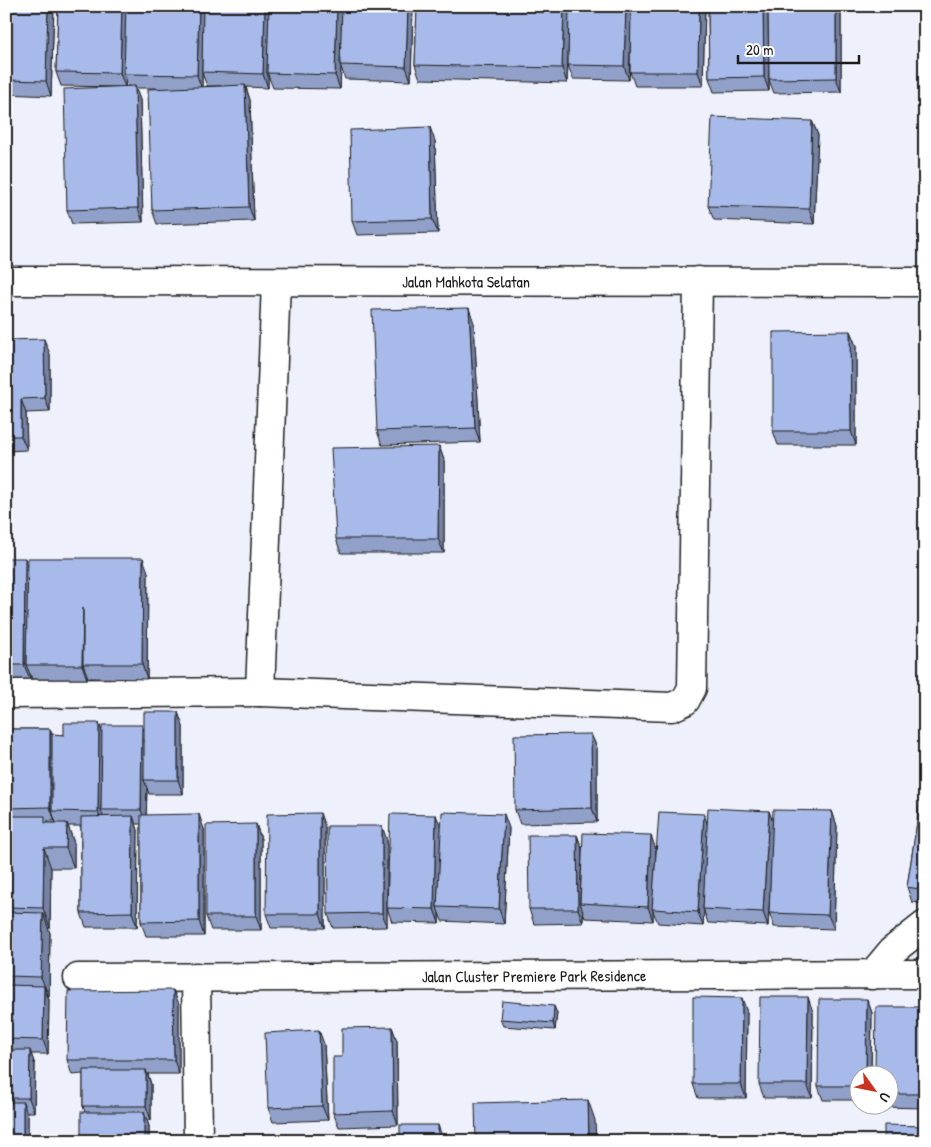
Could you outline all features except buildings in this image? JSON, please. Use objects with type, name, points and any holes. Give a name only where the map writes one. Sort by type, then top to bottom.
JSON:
[{"type":"street","name":"Jalan Mahkota Selatan","points":[[6,281],[925,282]]},
{"type":"street","points":[[6,694],[260,692],[672,707],[685,702],[692,688],[698,281]]},
{"type":"street","points":[[260,692],[276,282]]},
{"type":"street","points":[[872,974],[892,951],[925,925]]},
{"type":"street","name":"Jalan Cluster Premiere Park Residence","points":[[78,978],[925,974]]},
{"type":"street","points":[[196,977],[198,1141]]}]
